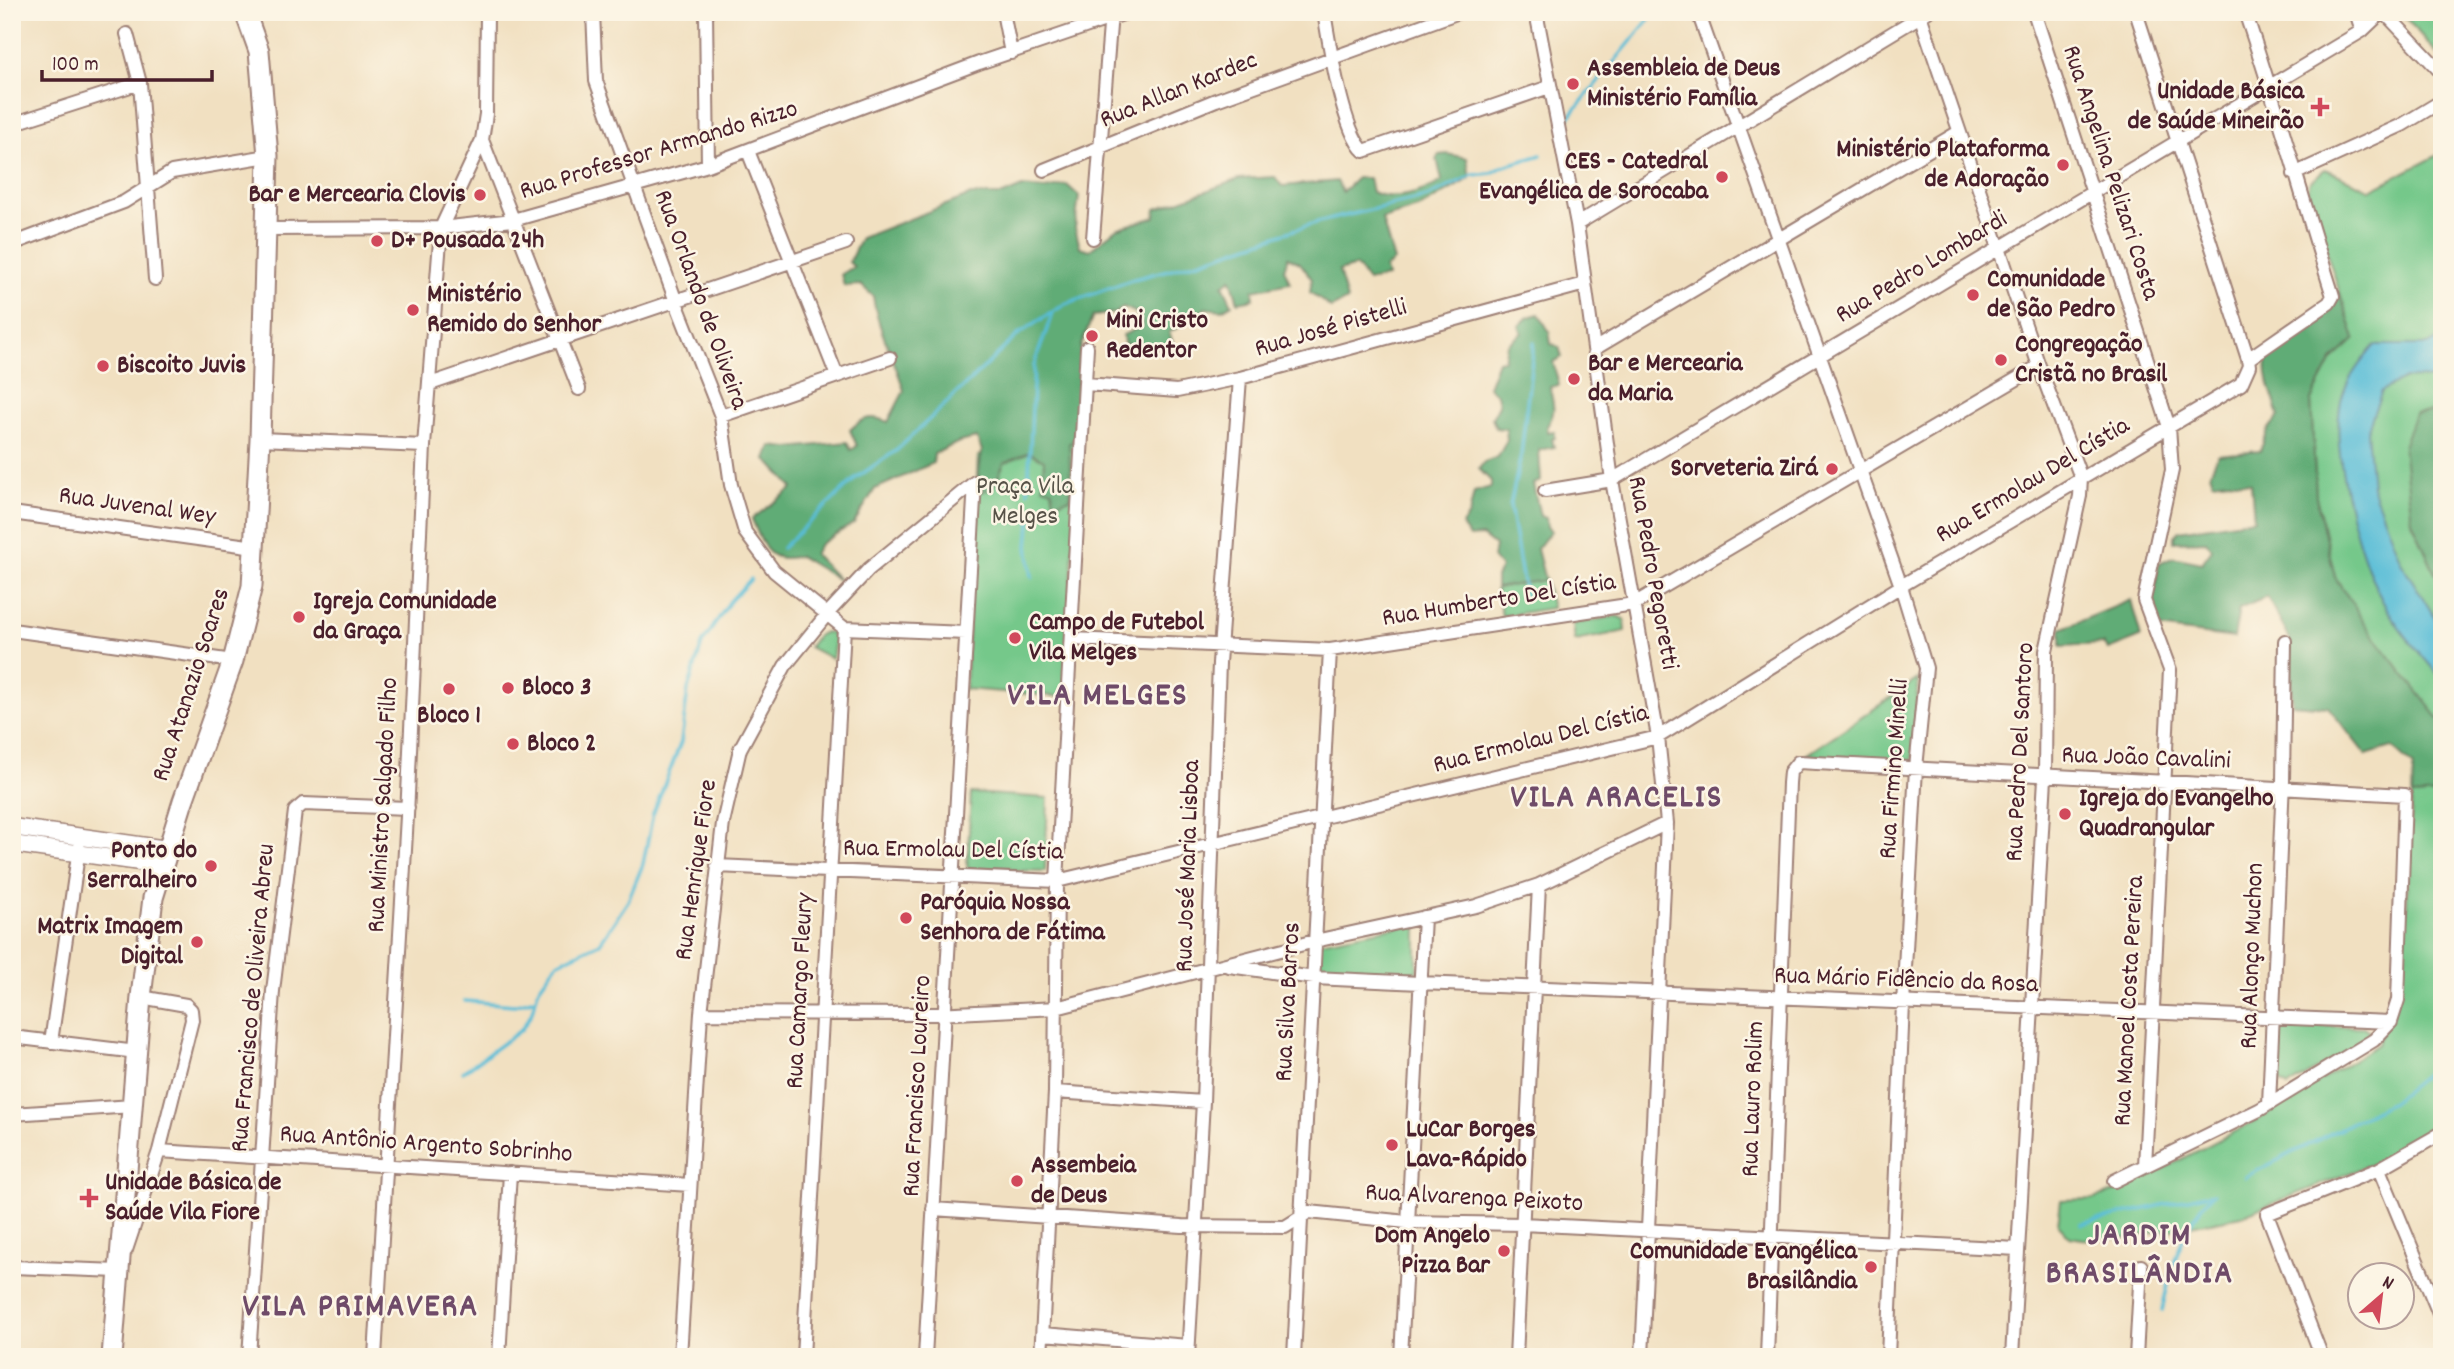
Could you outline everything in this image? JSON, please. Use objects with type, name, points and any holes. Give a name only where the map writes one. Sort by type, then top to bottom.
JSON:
[{"type":"main road","name":"Rua Atanazio Soares","points":[[112,1357],[119,1271],[134,1204],[133,1106],[141,997],[153,898],[164,857],[233,661],[252,586],[260,439],[268,156],[259,51],[245,12]]},
{"type":"street","name":"Rua Ministro Salgado Filho","points":[[375,1357],[408,808],[424,446],[442,228],[482,140],[486,114],[487,12]]},
{"type":"street","name":"Rua Orlando de Oliveira","points":[[593,12],[596,80],[721,416],[731,485],[745,533],[774,571],[828,613]]},
{"type":"street","points":[[706,12],[708,165]]},
{"type":"street","points":[[1003,12],[1011,52]]},
{"type":"street","name":"Rua Professor Armando Rizzo","points":[[267,229],[442,228],[513,220],[708,165],[1112,15],[1129,12]]},
{"type":"street","points":[[1324,12],[1353,138],[1361,149],[1368,152],[1549,87]]},
{"type":"street","name":"Rua Allan Kardec","points":[[1044,170],[1332,56],[1459,12]]},
{"type":"street","name":"Rua Pedro Pegoretti","points":[[1536,12],[1577,224],[1612,480],[1658,737],[1667,823],[1642,1357]]},
{"type":"street","name":"Rua Firmino Minelli","points":[[1699,12],[1900,586],[1926,668],[1916,768],[1888,1357]]},
{"type":"street","name":"Rua Angelina Pelizari Costa","points":[[2034,12],[2169,427]]},
{"type":"street","points":[[2136,12],[2248,359]]},
{"type":"street","points":[[2245,12],[2271,84],[2294,174],[2402,125],[2442,101]]},
{"type":"street","points":[[2356,12],[2362,31]]},
{"type":"street","points":[[2383,12],[2442,73]]},
{"type":"street","name":"Rua Pedro Lombardi","points":[[1545,491],[1612,480],[2362,31],[2383,12]]},
{"type":"street","points":[[1577,224],[1922,14]]},
{"type":"street","name":"Rua Pedro Del Santoro","points":[[1922,14],[1959,132],[2039,366],[2081,478],[2080,496],[2046,651],[2045,778],[2012,1357]]},
{"type":"street","points":[[1093,238],[1112,15]]},
{"type":"street","points":[[127,34],[140,83],[155,279]]},
{"type":"street","points":[[12,124],[140,83]]},
{"type":"street","points":[[1594,349],[1959,132]]},
{"type":"street","points":[[482,140],[579,389]]},
{"type":"street","points":[[748,151],[837,376]]},
{"type":"street","points":[[12,244],[124,202],[172,172],[268,156]]},
{"type":"street","name":"Rua Ermolau Del Cístia","points":[[717,866],[952,879],[1057,881],[1658,737],[1900,586],[2241,384],[2249,366],[2248,359],[2329,303],[2333,296],[2294,174]]},
{"type":"street","points":[[430,384],[559,343],[846,243]]},
{"type":"street","name":"Rua José Pistelli","points":[[1086,384],[1177,391],[1240,378],[1585,284]]},
{"type":"street","points":[[1041,1357],[1055,1093],[1057,881],[1087,347]]},
{"type":"street","points":[[721,416],[890,358]]},
{"type":"street","name":"Rua Humberto Del Cístia","points":[[1070,639],[1220,648],[1330,650],[1634,604],[2039,366]]},
{"type":"street","name":"Rua José Maria Lisboa","points":[[1188,1351],[1203,1102],[1220,648],[1240,378]]},
{"type":"street","name":"Rua Manoel Costa Pereira","points":[[2145,1166],[2170,670],[2144,600],[2172,470],[2169,427]]},
{"type":"street","points":[[260,439],[424,446]]},
{"type":"street","name":"Rua Henrique Fiore","points":[[680,1357],[701,1013],[717,866],[735,768],[749,729],[785,666],[828,613],[869,569],[975,482]]},
{"type":"street","name":"Rua Francisco Loureiro","points":[[925,1357],[975,482]]},
{"type":"street","name":"Rua Juvenal Wey","points":[[12,513],[255,547]]},
{"type":"street","points":[[828,613],[844,628],[967,633]]},
{"type":"street","name":"Rua Camargo Fleury","points":[[803,1357],[844,628]]},
{"type":"street","points":[[12,630],[233,661]]},
{"type":"street","name":"Rua Alonço Muchon","points":[[2269,1104],[2285,641]]},
{"type":"street","name":"Rua Silva Barros","points":[[1294,1357],[1330,650]]},
{"type":"street","name":"Rua João Cavalini","points":[[1798,762],[2045,778],[2402,793],[2406,798],[2398,1000],[2391,1022]]},
{"type":"street","name":"Rua Lauro Rolim","points":[[1767,1357],[1788,783],[1790,772],[1798,762]]},
{"type":"street","name":"Rua Francisco de Oliveira Abreu","points":[[249,1357],[274,991],[295,811],[303,804],[408,808]]},
{"type":"street","points":[[701,1013],[944,1014],[1056,1008],[1315,942],[1476,906],[1539,885],[1667,823]]},
{"type":"street","points":[[12,827],[79,845],[164,857]]},
{"type":"street","points":[[12,844],[79,845]]},
{"type":"street","points":[[51,1042],[79,845]]},
{"type":"street","points":[[1516,1357],[1539,885]]},
{"type":"street","points":[[1401,1357],[1424,917]]},
{"type":"street","name":"Rua Mário Fidêncio da Rosa","points":[[1229,966],[1314,978],[1420,984],[2391,1022]]},
{"type":"street","points":[[134,1204],[159,1151],[192,1020],[191,1010],[186,1004],[141,997]]},
{"type":"street","points":[[2114,1181],[2186,1148],[2269,1104],[2374,1040],[2391,1022]]},
{"type":"street","points":[[12,1037],[137,1052]]},
{"type":"street","points":[[1055,1093],[1203,1102]]},
{"type":"street","points":[[12,1114],[133,1106]]},
{"type":"street","points":[[2322,1357],[2265,1217],[2269,1212],[2379,1169],[2442,1133]]},
{"type":"street","name":"Rua Antônio Argento Sobrinho","points":[[159,1151],[690,1185]]},
{"type":"street","points":[[2379,1169],[2442,1321]]},
{"type":"street","points":[[499,1357],[510,1173]]},
{"type":"street","name":"Rua Alvarenga Peixoto","points":[[933,1209],[1197,1227],[1209,1224],[1285,1227],[1309,1212],[1407,1222],[1522,1224],[2018,1249]]},
{"type":"street","points":[[2136,1357],[2141,1266]]},
{"type":"street","points":[[12,1267],[119,1271]]},
{"type":"street","points":[[1043,1334],[1188,1351]]},
{"type":"green space","points":[[2403,12],[2442,12],[2442,59],[2403,15]]},
{"type":"green space","points":[[2442,153],[2442,411],[2415,414],[2412,521],[2442,588],[2442,723],[2370,631],[2335,577],[2316,497],[2311,400],[2332,360],[2355,339],[2307,192],[2310,182],[2325,169],[2371,190]]},
{"type":"green space","points":[[1439,155],[1467,158],[1470,178],[1421,207],[1382,219],[1394,261],[1385,268],[1387,277],[1368,281],[1356,266],[1339,271],[1347,300],[1331,308],[1310,292],[1312,279],[1300,263],[1288,257],[1284,269],[1290,283],[1253,290],[1254,299],[1238,302],[1231,279],[1223,285],[1232,304],[1222,310],[1205,308],[1193,320],[1169,332],[1173,343],[1149,351],[1124,343],[1123,335],[1142,326],[1135,312],[1123,307],[1116,313],[1093,316],[1081,345],[1075,442],[1069,443],[1071,498],[1054,503],[1052,490],[1043,487],[1044,460],[1029,452],[1004,463],[993,489],[982,491],[977,486],[982,451],[977,438],[959,442],[934,454],[933,463],[875,489],[854,523],[820,544],[814,554],[839,580],[799,556],[780,558],[763,545],[752,519],[793,488],[766,459],[771,446],[789,448],[847,442],[851,450],[857,446],[850,430],[868,418],[888,422],[904,391],[878,320],[873,296],[861,285],[844,286],[841,274],[854,267],[849,262],[861,238],[971,195],[1003,195],[1022,187],[1045,189],[1067,185],[1079,196],[1075,228],[1080,247],[1090,250],[1116,229],[1155,217],[1156,209],[1239,179],[1275,177],[1282,186],[1337,181],[1342,192],[1357,178],[1369,178],[1372,192],[1398,196],[1426,189],[1442,181],[1437,159]]},
{"type":"green space","points":[[2339,291],[2355,339],[2332,360],[2311,400],[2316,497],[2335,577],[2370,631],[2442,723],[2442,794],[2412,796],[2413,766],[2392,747],[2366,755],[2328,707],[2292,704],[2290,639],[2267,597],[2239,609],[2234,638],[2159,628],[2153,599],[2159,563],[2173,557],[2202,563],[2212,549],[2206,541],[2174,542],[2174,536],[2179,531],[2254,519],[2251,483],[2229,480],[2213,482],[2210,473],[2218,455],[2260,451],[2268,430],[2279,416],[2266,369],[2271,351],[2279,341],[2322,310]]},
{"type":"green space","points":[[1539,314],[1549,331],[1551,344],[1559,347],[1562,357],[1553,362],[1559,385],[1550,387],[1553,411],[1547,426],[1548,432],[1554,431],[1554,447],[1539,450],[1541,481],[1533,484],[1540,516],[1546,518],[1547,527],[1551,531],[1537,549],[1545,580],[1496,588],[1496,577],[1501,568],[1493,558],[1495,546],[1482,536],[1469,537],[1462,525],[1469,515],[1474,492],[1491,487],[1491,481],[1479,469],[1484,462],[1498,457],[1507,440],[1506,429],[1496,428],[1492,418],[1499,405],[1497,394],[1488,387],[1498,361],[1504,360],[1507,345],[1522,333],[1519,326],[1528,317]]},
{"type":"green space","points":[[2442,411],[2442,588],[2412,521],[2403,446],[2415,414]]},
{"type":"green space","name":"Praça Vila Melges","points":[[1079,441],[1065,697],[965,689],[978,456]]},
{"type":"green space","points":[[1545,580],[1552,608],[1502,616],[1496,588]]},
{"type":"green space","points":[[2131,600],[2141,637],[2108,650],[2103,644],[2061,646],[2061,629]]},
{"type":"green space","points":[[1617,616],[1625,620],[1626,631],[1575,641],[1573,624]]},
{"type":"green space","points":[[825,632],[832,633],[835,641],[832,659],[809,647],[817,636]]},
{"type":"green space","points":[[1918,679],[1912,762],[1806,755]]},
{"type":"green space","points":[[971,793],[1048,798],[1045,871],[974,870],[967,867]]},
{"type":"green space","points":[[2442,794],[2442,1124],[2377,1162],[2241,1216],[2134,1237],[2089,1240],[2070,1237],[2058,1224],[2061,1200],[2094,1199],[2129,1187],[2268,1114],[2378,1044],[2404,966],[2412,796]]},
{"type":"green space","points":[[1417,923],[1417,972],[1319,968],[1319,942]]},
{"type":"green space","points":[[2285,1025],[2364,1027],[2371,1033],[2370,1037],[2288,1087],[2278,1080],[2280,1031]]},
{"type":"water","points":[[2442,337],[2442,379],[2405,378],[2382,391],[2367,431],[2372,487],[2401,562],[2442,629],[2442,679],[2396,622],[2373,582],[2348,500],[2339,441],[2339,415],[2346,387],[2375,345],[2428,345]]},
{"type":"waterway","points":[[1565,122],[1655,12]]},
{"type":"waterway","points":[[782,548],[856,478],[897,450],[1020,333],[1065,304],[1134,279],[1202,261],[1318,222],[1427,197],[1473,175],[1492,173],[1504,166],[1541,155]]},
{"type":"waterway","points":[[1028,492],[1034,365],[1053,312]]},
{"type":"waterway","points":[[1526,600],[1510,506],[1521,455],[1534,342]]},
{"type":"waterway","points":[[1031,512],[1028,546],[1032,577]]},
{"type":"waterway","points":[[463,1072],[521,1030],[531,1014],[539,988],[557,963],[600,943],[628,901],[643,864],[653,814],[681,742],[688,689],[702,644],[730,601],[751,579]]},
{"type":"waterway","points":[[465,1001],[514,1005],[535,999]]},
{"type":"waterway","points":[[2245,1177],[2392,1102],[2442,1061]]},
{"type":"waterway","points":[[2081,1224],[2214,1193]]},
{"type":"waterway","points":[[2162,1311],[2169,1279],[2185,1235],[2212,1195]]},
{"type":"place","name":"Assembleia de Deus Ministério Família","points":[[1573,84]]},
{"type":"place","name":"Unidade Básica de Saúde Mineirão","points":[[2320,107]]},
{"type":"place","name":"Ministério Plataforma de Adoração","points":[[2063,165]]},
{"type":"place","name":"CES - Catedral Evangélica de Sorocaba","points":[[1722,177]]},
{"type":"place","name":"Bar e Mercearia Clovis","points":[[480,195]]},
{"type":"place","name":"D+ Pousada 24h","points":[[377,241]]},
{"type":"place","name":"Comunidade de São Pedro","points":[[1973,295]]},
{"type":"place","name":"Ministério Remido do Senhor","points":[[413,310]]},
{"type":"place","name":"Mini Cristo Redentor","points":[[1092,336]]},
{"type":"place","name":"Congregação Cristã no Brasil","points":[[2001,360]]},
{"type":"place","name":"Biscoito Juvis","points":[[103,366]]},
{"type":"place","name":"Bar e Mercearia da Maria","points":[[1574,379]]},
{"type":"place","name":"Sorveteria Zirá","points":[[1832,469]]},
{"type":"place","name":"Igreja Comunidade da Graça","points":[[299,617]]},
{"type":"place","name":"Campo de Futebol Vila Melges","points":[[1015,638]]},
{"type":"place","name":"Bloco 3","points":[[508,688]]},
{"type":"place","name":"Bloco 1","points":[[449,689]]},
{"type":"place","name":"Bloco 2","points":[[513,744]]},
{"type":"place","name":"Igreja do Evangelho Quadrangular","points":[[2065,814]]},
{"type":"place","name":"Ponto do Serralheiro","points":[[211,866]]},
{"type":"place","name":"Paróquia Nossa Senhora de Fátima","points":[[906,918]]},
{"type":"place","name":"Matrix Imagem Digital","points":[[197,942]]},
{"type":"place","name":"LuCar Borges Lava-Rápido","points":[[1392,1145]]},
{"type":"place","name":"Assembeia de Deus","points":[[1017,1181]]},
{"type":"place","name":"Unidade Básica de Saúde Vila Fiore","points":[[89,1198]]},
{"type":"place","name":"Dom Angelo Pizza Bar","points":[[1504,1251]]},
{"type":"place","name":"Comunidade Evangélica Brasilândia","points":[[1871,1267]]},
{"type":"district","name":"VILA MELGES","points":[[1098,697]]},
{"type":"district","name":"VILA ARACELIS","points":[[1617,799]]},
{"type":"district","name":"JARDIM BRASILÂNDIA","points":[[2140,1256]]},
{"type":"district","name":"VILA PRIMAVERA","points":[[361,1308]]}]
